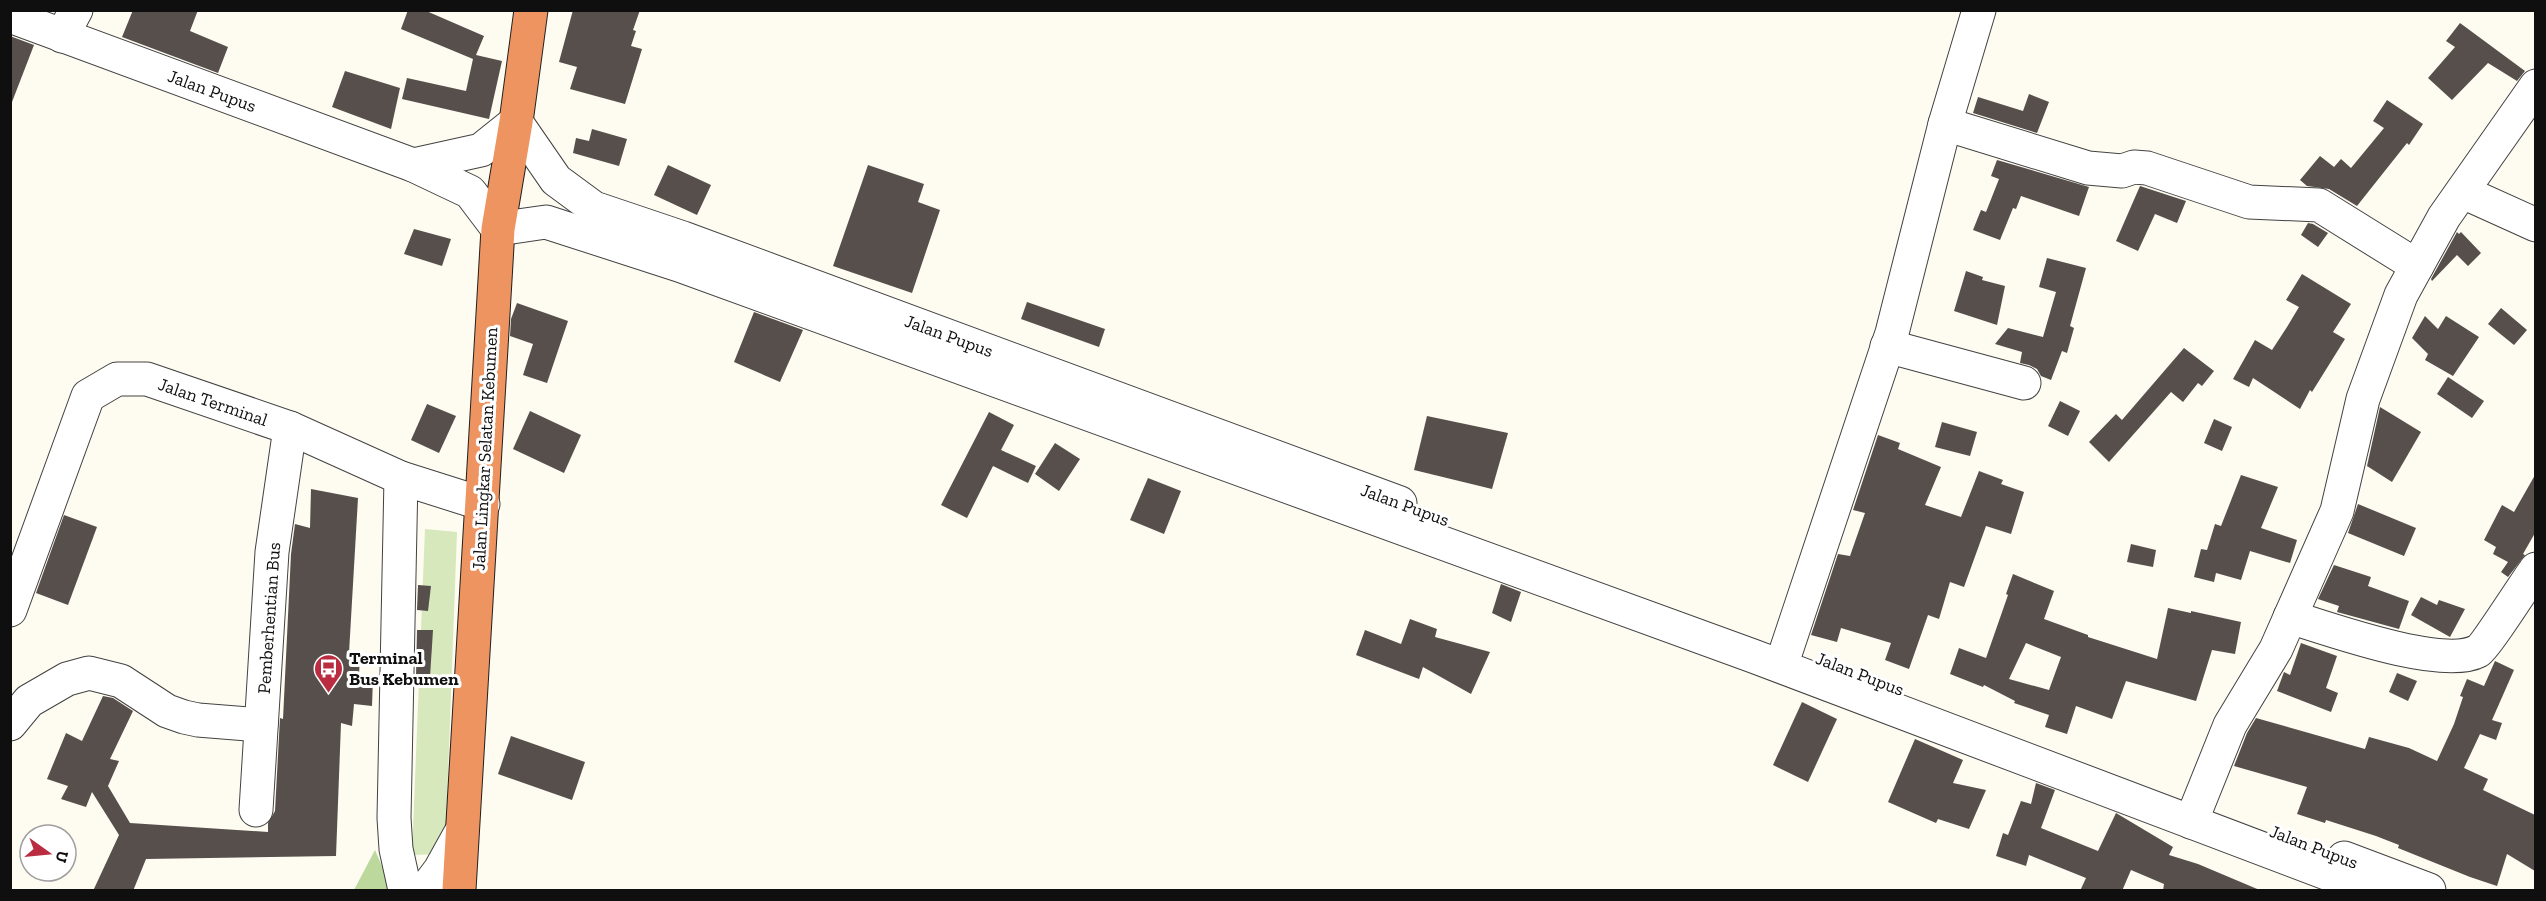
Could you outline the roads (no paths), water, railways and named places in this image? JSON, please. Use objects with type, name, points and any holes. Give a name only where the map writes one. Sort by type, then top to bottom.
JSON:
[{"type":"highway","name":"Jalan Lingkar Selatan Kebumen","points":[[459,891],[460,834],[483,504],[498,229],[516,122],[531,10]]},
{"type":"street","points":[[1785,657],[1887,346],[1945,124],[1979,10]]},
{"type":"street","name":"Jalan Pupus","points":[[10,16],[69,23],[413,165],[470,192],[498,229],[546,222],[679,265],[1785,657]]},
{"type":"street","points":[[2195,813],[2230,724],[2276,649],[2337,511],[2363,399],[2401,295],[2444,216],[2463,192],[2535,86]]},
{"type":"street","points":[[413,165],[481,150],[516,122]]},
{"type":"street","name":"Jalan Pupus","points":[[516,122],[556,180],[594,208],[694,242],[2195,813],[2429,891]]},
{"type":"street","points":[[1945,124],[2088,168],[2122,171],[2134,166],[2147,168],[2249,202],[2319,205],[2417,266]]},
{"type":"street","points":[[2463,192],[2535,225]]},
{"type":"street","points":[[1887,346],[2024,383]]},
{"type":"street","name":"Jalan Terminal","points":[[10,610],[88,396],[117,379],[147,379],[290,428],[400,478],[483,504]]},
{"type":"street","name":"Pemberhentian Bus","points":[[256,810],[272,552],[290,428]]},
{"type":"street","points":[[400,478],[394,818],[396,849],[405,891]]},
{"type":"street","points":[[2290,617],[2400,648],[2431,654],[2462,656],[2479,650],[2535,569]]},
{"type":"street","points":[[10,724],[29,701],[67,679],[89,673],[121,681],[167,711],[198,720],[261,725]]},
{"type":"street","name":"Jalan Pupus","points":[[2195,813],[2371,891]]},
{"type":"street","points":[[425,891],[460,834]]},
{"type":"place","name":"Terminal Bus Kebumen","points":[[328,694]]}]
